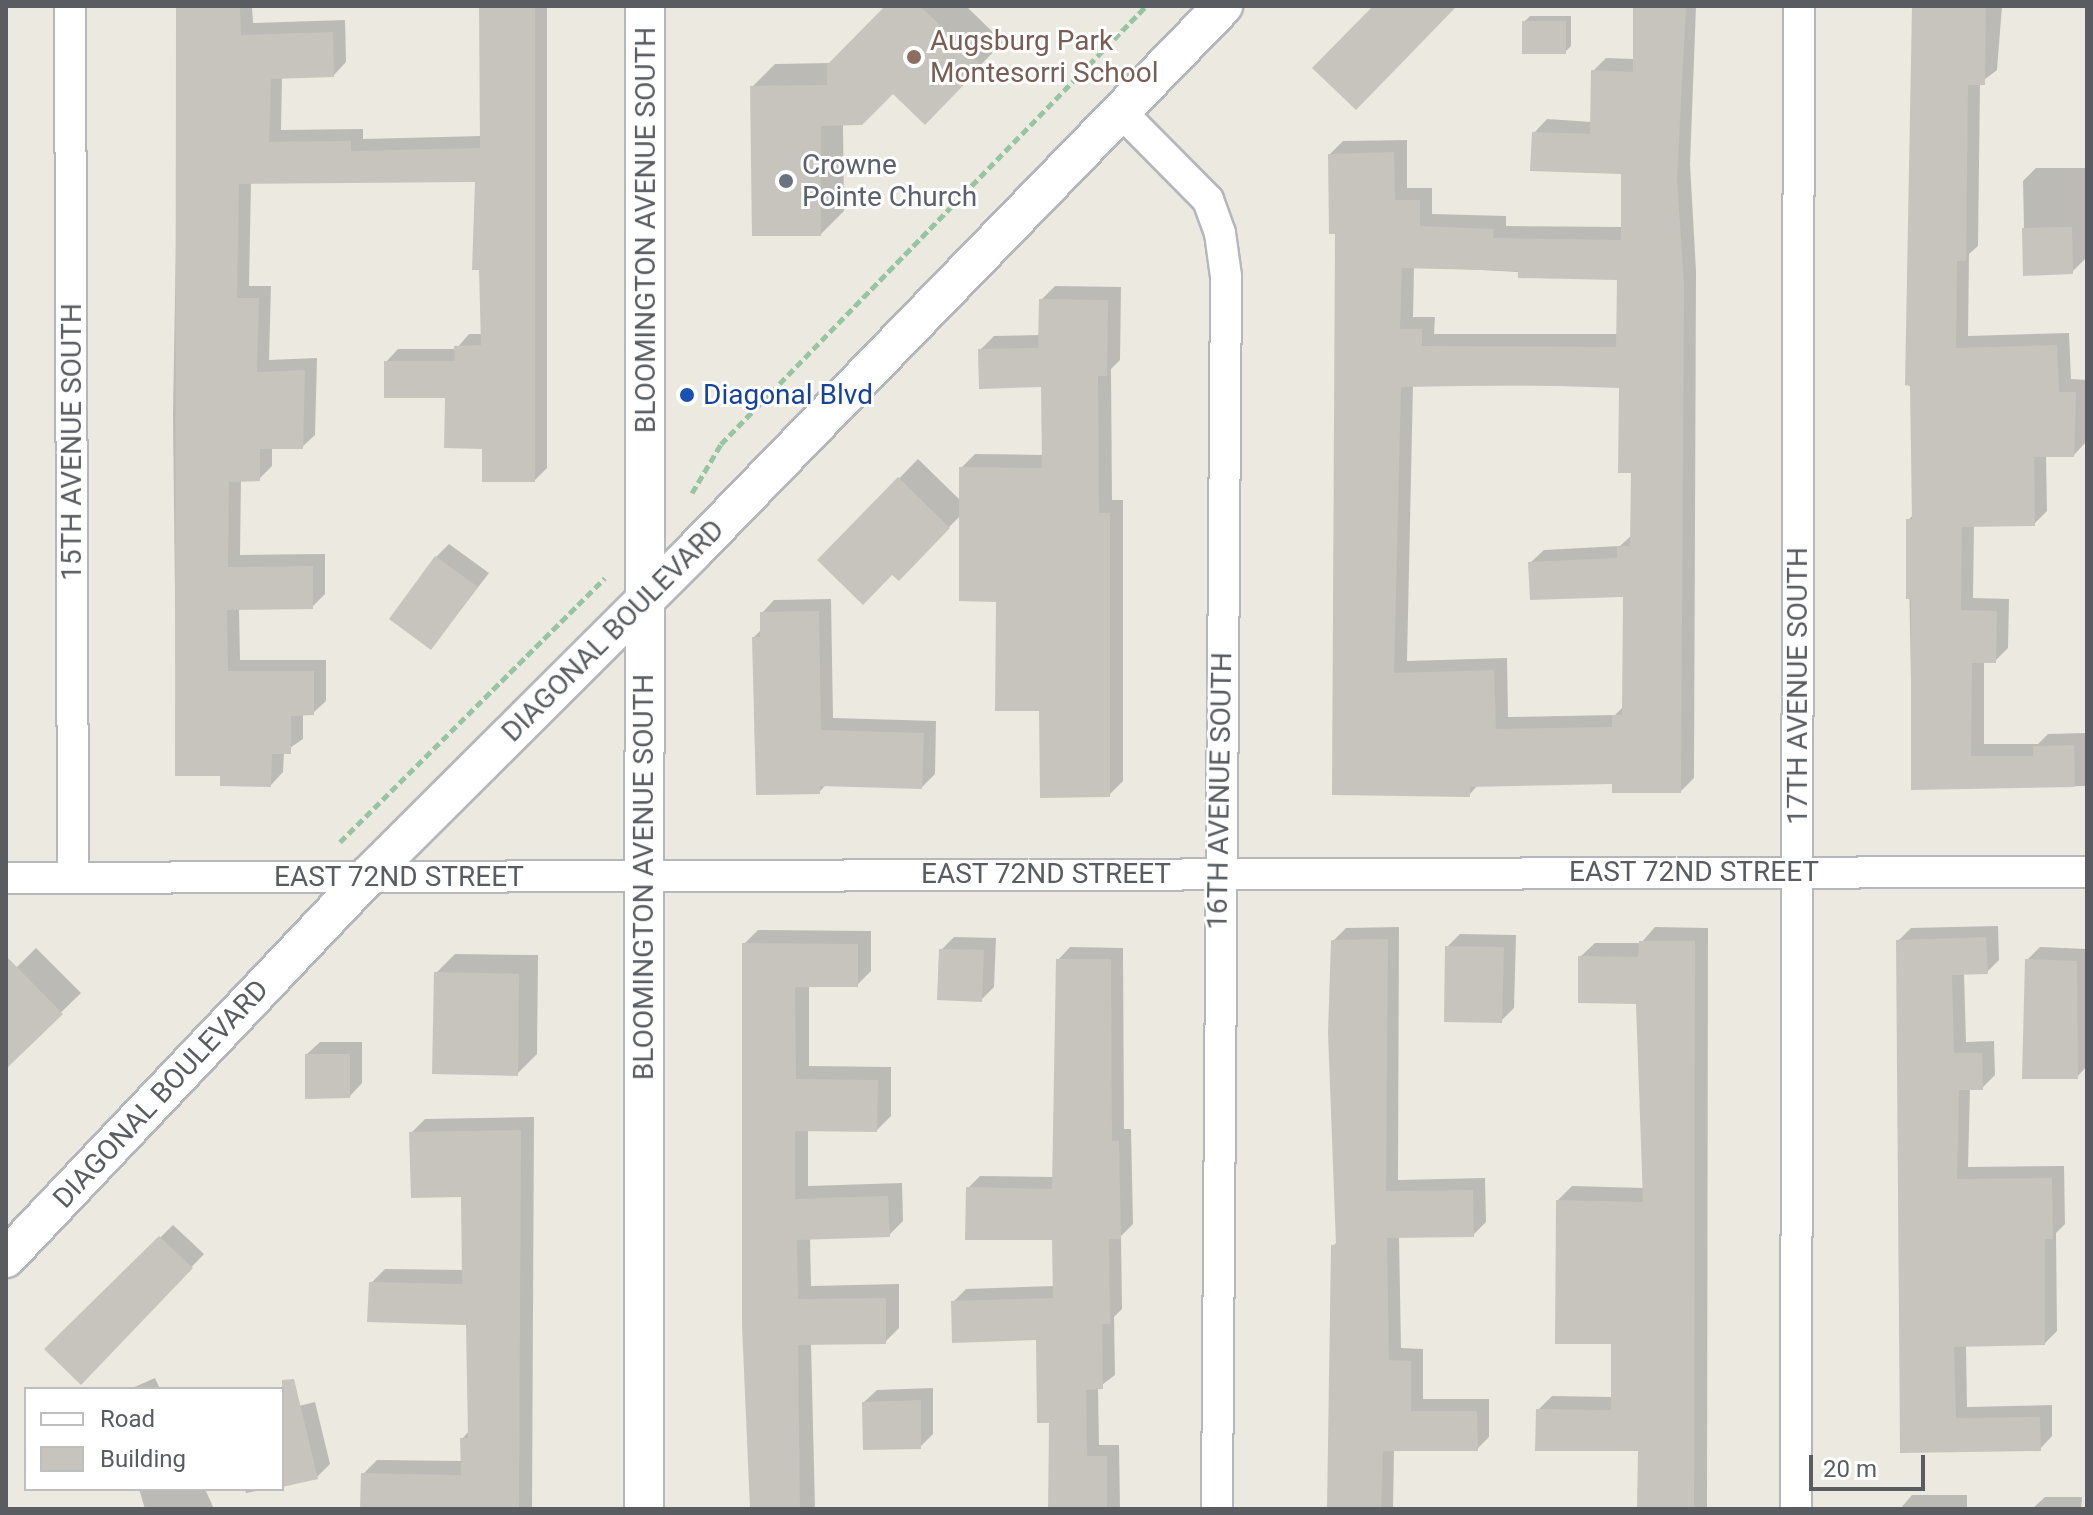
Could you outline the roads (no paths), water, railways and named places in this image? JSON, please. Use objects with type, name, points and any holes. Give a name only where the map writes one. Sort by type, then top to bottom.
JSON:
[{"type":"street","name":"15TH AVENUE SOUTH","points":[[70,6],[73,878]]},
{"type":"street","name":"BLOOMINGTON AVENUE SOUTH","points":[[644,1509],[645,6]]},
{"type":"street","name":"DIAGONAL BOULEVARD","points":[[6,1258],[368,876],[645,598],[1223,6]]},
{"type":"street","name":"17TH AVENUE SOUTH","points":[[1796,1509],[1799,6]]},
{"type":"street","name":"16TH AVENUE SOUTH","points":[[1121,112],[1208,200],[1220,233],[1226,276],[1219,873],[1217,1509]]},
{"type":"street","name":"EAST 72ND STREET","points":[[6,878],[2087,872]]},
{"type":"place","name":"Augsburg Park Montesorri School","points":[[914,57]]},
{"type":"place","name":"Crowne Pointe Church","points":[[786,181]]},
{"type":"place","name":"Diagonal Blvd","points":[[687,395]]}]
